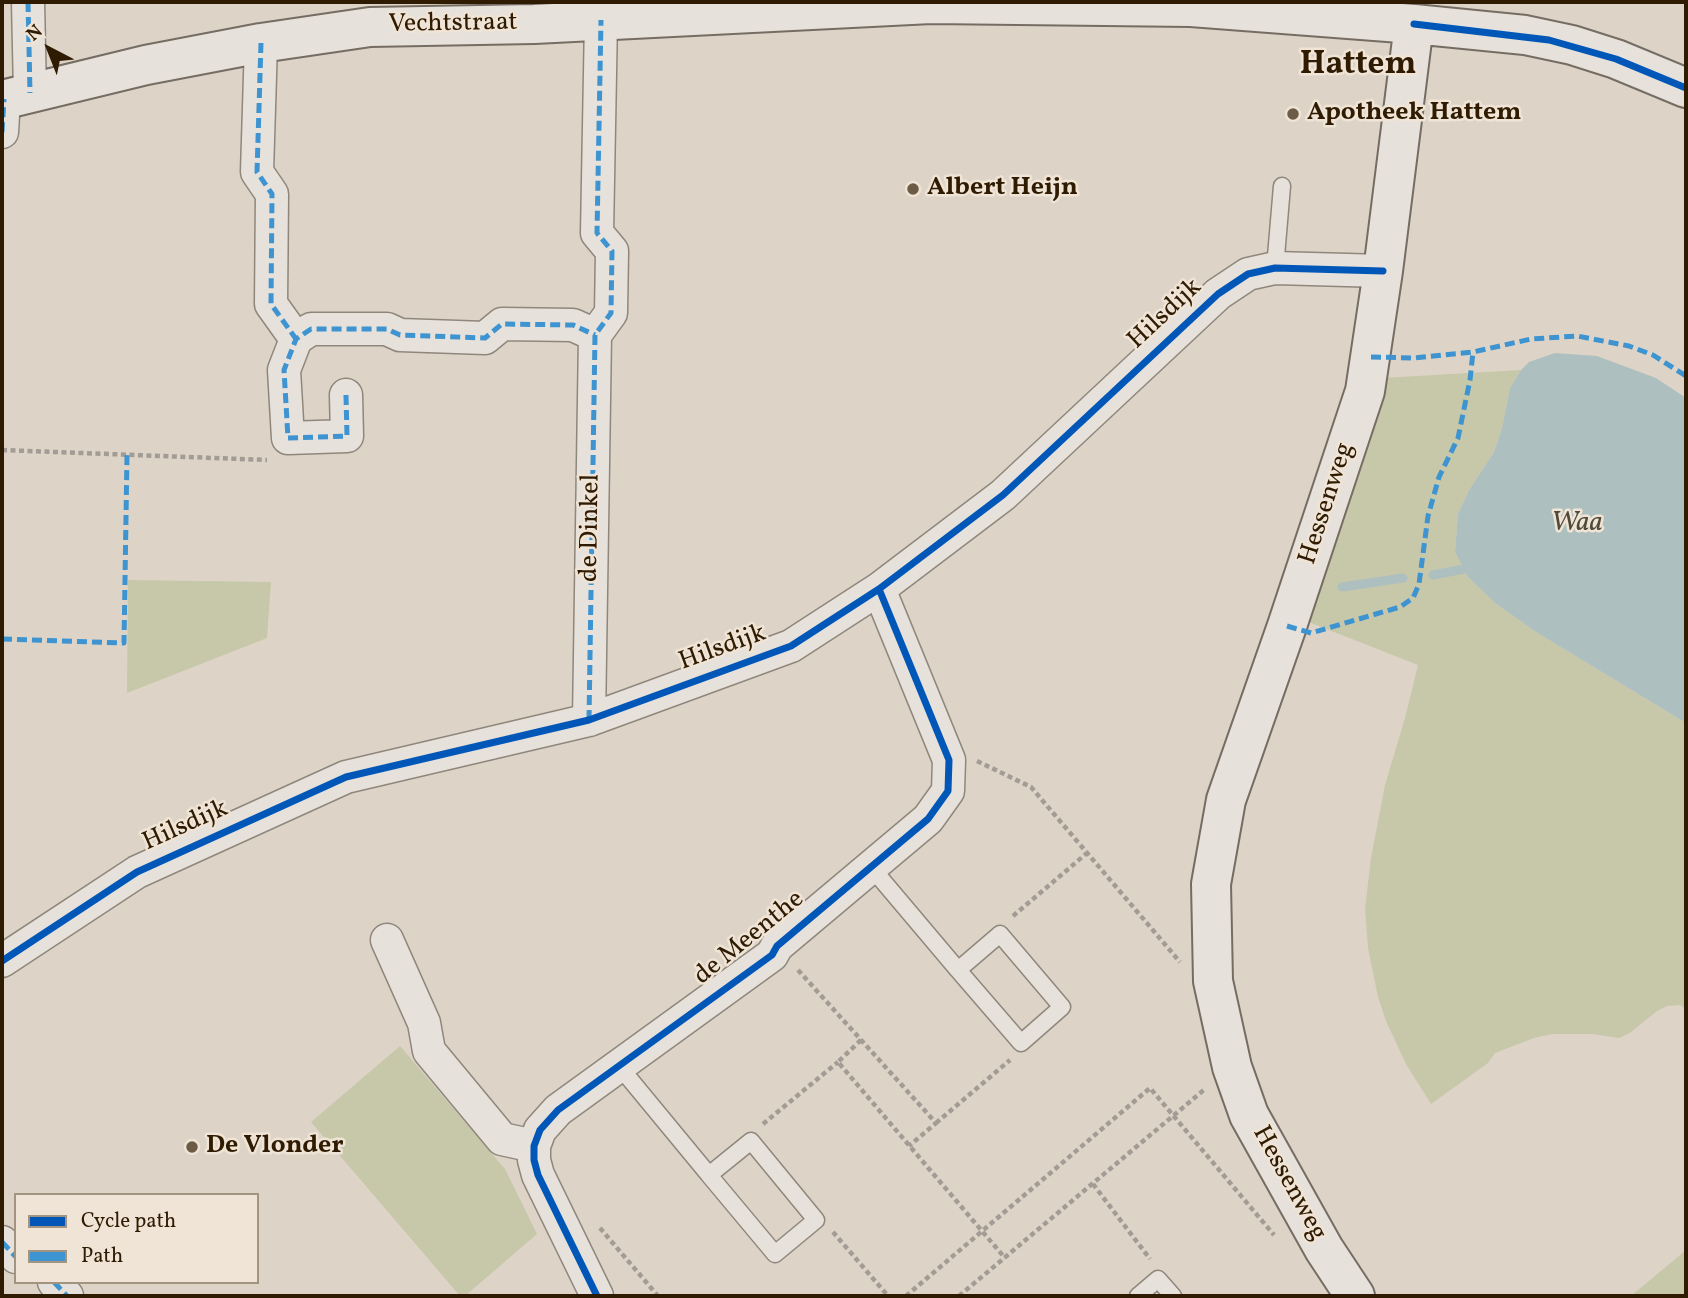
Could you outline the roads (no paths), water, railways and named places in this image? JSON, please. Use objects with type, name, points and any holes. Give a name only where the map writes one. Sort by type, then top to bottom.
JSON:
[{"type":"main road","name":"Vechtstraat","points":[[9,106],[146,65],[261,43],[370,15],[601,20],[931,3],[1415,13],[1549,40],[1616,59],[1686,88]]},
{"type":"main road","name":"Hessenweg","points":[[1355,1296],[1324,1249],[1249,1115],[1232,1067],[1213,974],[1211,884],[1226,800],[1365,391],[1383,271],[1415,13]]},
{"type":"street","points":[[9,106],[28,2]]},
{"type":"street","name":"de Dinkel","points":[[589,720],[595,335],[611,313],[612,251],[597,233],[601,20]]},
{"type":"street","points":[[261,43],[257,172],[272,194],[271,304],[296,339]]},
{"type":"street","name":"Hilsdijk","points":[[2,961],[137,872],[346,777],[589,720],[791,646],[879,589],[1003,495],[1218,294],[1248,274],[1275,268],[1383,271]]},
{"type":"street","points":[[346,395],[347,436],[289,437],[284,370],[296,339],[311,329],[387,330],[400,335],[485,338],[502,324],[573,325],[595,335]]},
{"type":"street","name":"de Meenthe","points":[[534,1146],[548,1119],[772,955],[777,946],[928,820],[940,805],[948,791],[949,760],[879,589]]},
{"type":"street","points":[[387,940],[424,1023],[429,1051],[502,1139],[534,1146],[538,1175],[597,1296]]},
{"type":"street","points":[[2,1242],[14,1255]]},
{"type":"lane","points":[[1275,268],[1282,186]]},
{"type":"lane","points":[[871,867],[958,970],[1021,1043],[1062,1007],[1000,934],[958,970]]},
{"type":"lane","points":[[619,1066],[709,1175],[775,1254],[816,1220],[751,1141],[709,1175]]},
{"type":"lane","points":[[1138,1296],[1158,1279],[1173,1296]]},
{"type":"water","name":"Waa","points":[[1555,353],[1597,356],[1656,378],[1686,398],[1686,723],[1536,632],[1495,603],[1468,577],[1455,552],[1458,514],[1469,490],[1494,452],[1510,388],[1529,362]]},
{"type":"waterway","points":[[1433,575],[1474,565]]},
{"type":"waterway","points":[[1342,587],[1403,578]]},
{"type":"place","name":"Apotheek Hattem","points":[[1293,114]]},
{"type":"place","name":"Albert Heijn","points":[[913,189]]},
{"type":"place","name":"De Vlonder","points":[[192,1147]]},
{"type":"district","name":"Hattem","points":[[1358,67]]}]
